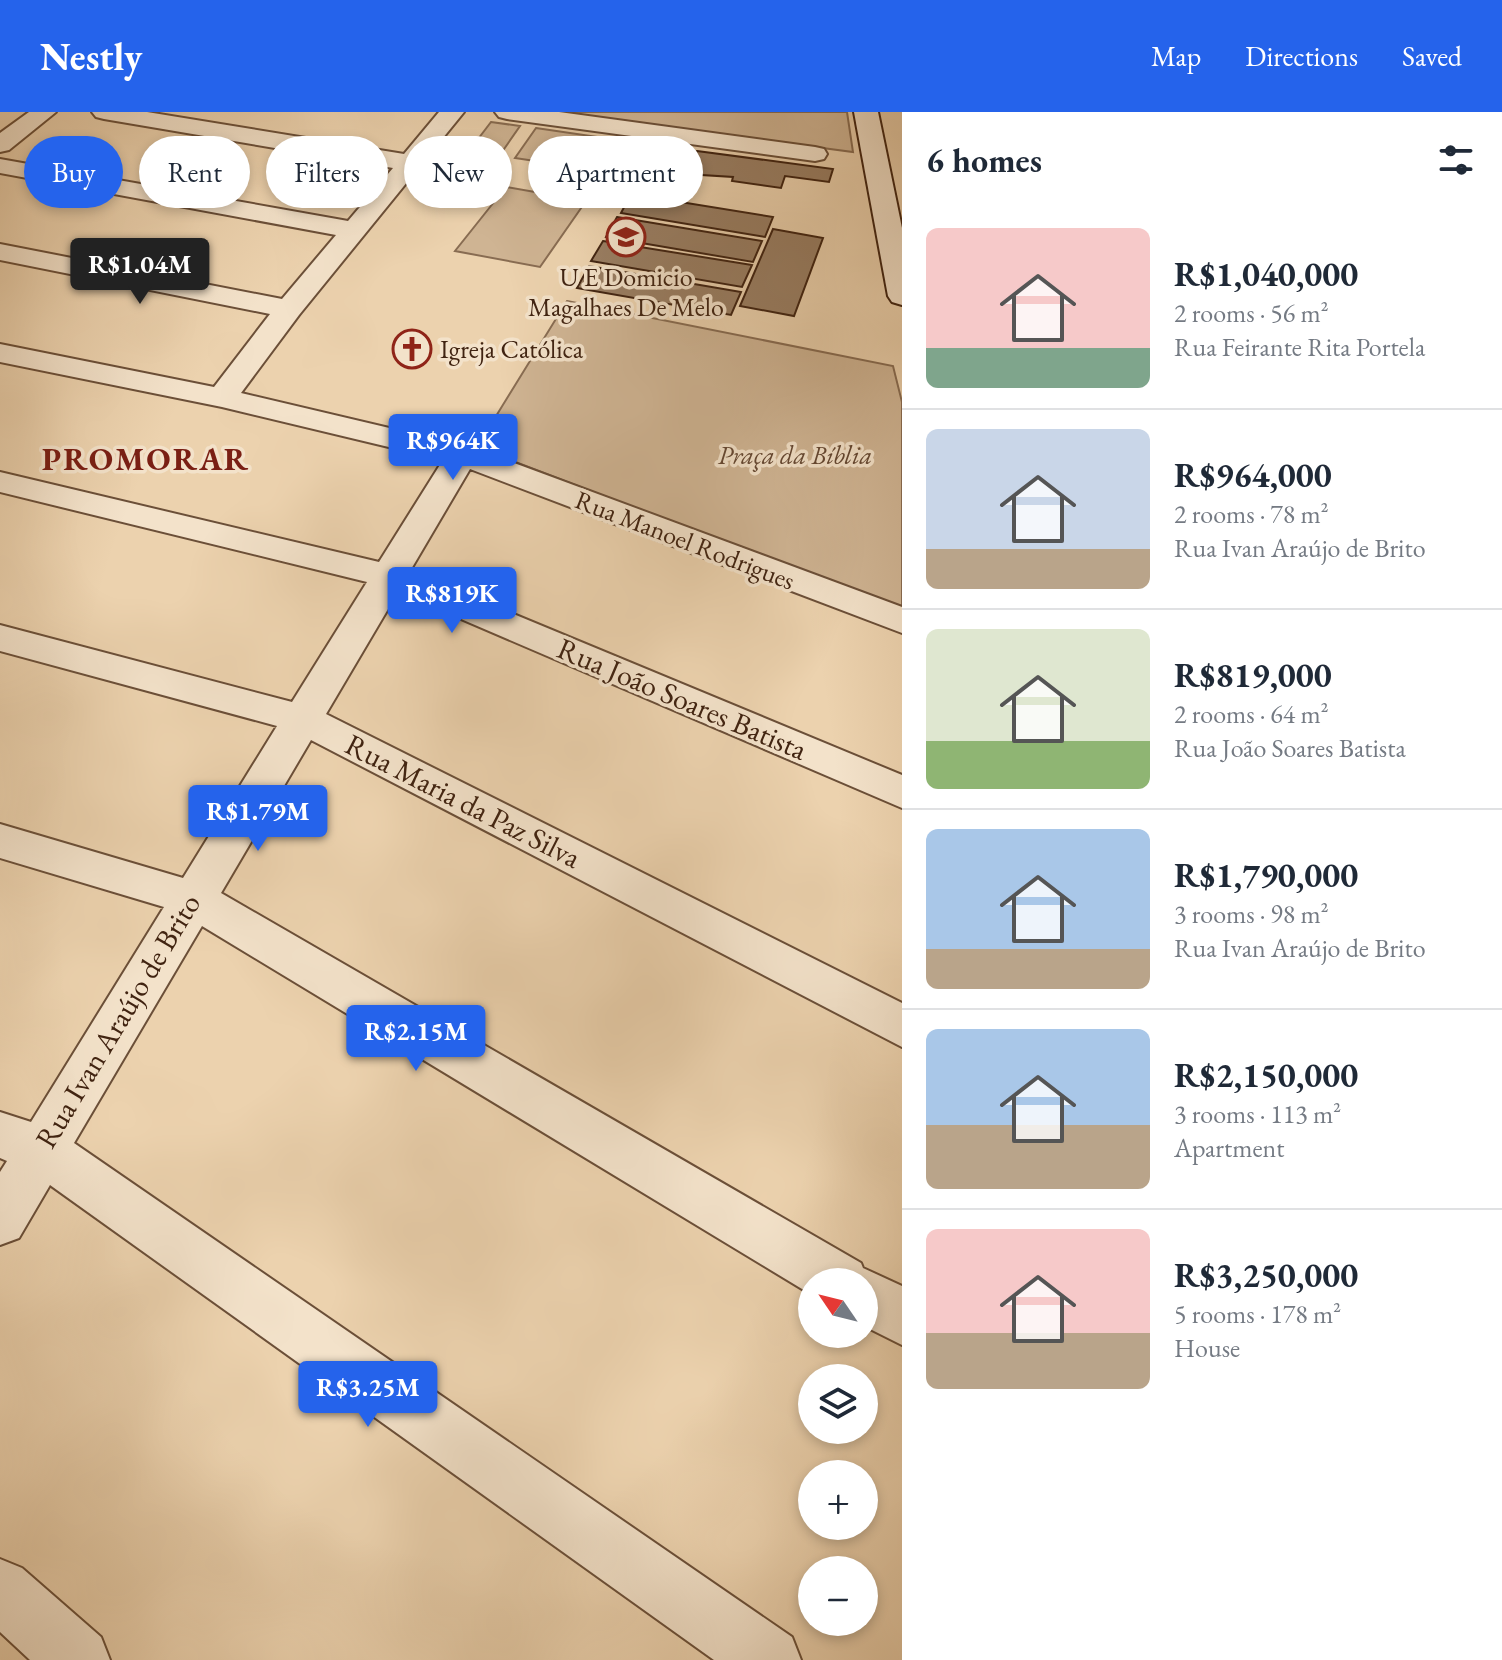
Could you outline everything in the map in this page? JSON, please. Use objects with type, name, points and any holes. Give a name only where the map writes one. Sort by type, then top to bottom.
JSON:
[{"type":"street","points":[[0,145],[44,112]]},
{"type":"street","points":[[104,112],[404,162]]},
{"type":"street","points":[[432,136],[452,112]]},
{"type":"street","points":[[507,112],[815,154]]},
{"type":"street","points":[[866,112],[892,183],[902,296]]},
{"type":"street","points":[[0,166],[355,230]]},
{"type":"street","points":[[222,398],[289,309],[404,170]]},
{"type":"street","points":[[0,252],[289,309]]},
{"type":"street","name":"Rua Manoel Rodrigues","points":[[0,353],[222,398],[462,455],[902,621]]},
{"type":"street","name":"Rua Ivan Araújo de Brito","points":[[0,1220],[20,1142],[192,898],[462,455]]},
{"type":"street","name":"Rua João Soares Batista","points":[[0,482],[391,576],[902,792]]},
{"type":"street","name":"Rua Maria da Paz Silva","points":[[0,638],[301,718],[902,1026]]},
{"type":"street","points":[[0,841],[192,898],[818,1268]]},
{"type":"street","points":[[20,1142],[769,1660]]},
{"type":"street","points":[[878,1303],[902,1317]]},
{"type":"street","points":[[0,1590],[78,1660]]},
{"type":"green space","points":[[548,112],[847,112],[853,152]]},
{"type":"green space","points":[[491,122],[520,126],[512,138],[480,136]]},
{"type":"green space","points":[[536,128],[591,136],[530,136]]},
{"type":"green space","points":[[528,139],[528,160],[515,158]]},
{"type":"green space","points":[[512,188],[528,191],[528,208],[581,208],[540,267],[455,251],[489,208],[512,208]]},
{"type":"green space","name":"Praça da Bíblia","points":[[567,301],[893,366],[902,402],[902,611],[477,447]]},
{"type":"building","points":[[703,152],[833,169],[829,182],[785,176],[781,188],[732,181],[733,177],[703,175]]},
{"type":"building","points":[[703,206],[773,217],[765,237],[621,213],[624,208]]},
{"type":"building","points":[[617,217],[762,241],[753,262],[606,237]]},
{"type":"building","points":[[773,229],[823,238],[794,316],[740,306]]},
{"type":"building","points":[[603,241],[752,265],[742,287],[591,261]]},
{"type":"building","points":[[589,266],[741,292],[731,315],[577,288]]},
{"type":"place","name":"U E Domicio Magalhaes De Melo","points":[[626,237]]},
{"type":"place","name":"Igreja Católica","points":[[412,349]]},
{"type":"district","name":"PROMORAR","points":[[146,459]]}]
